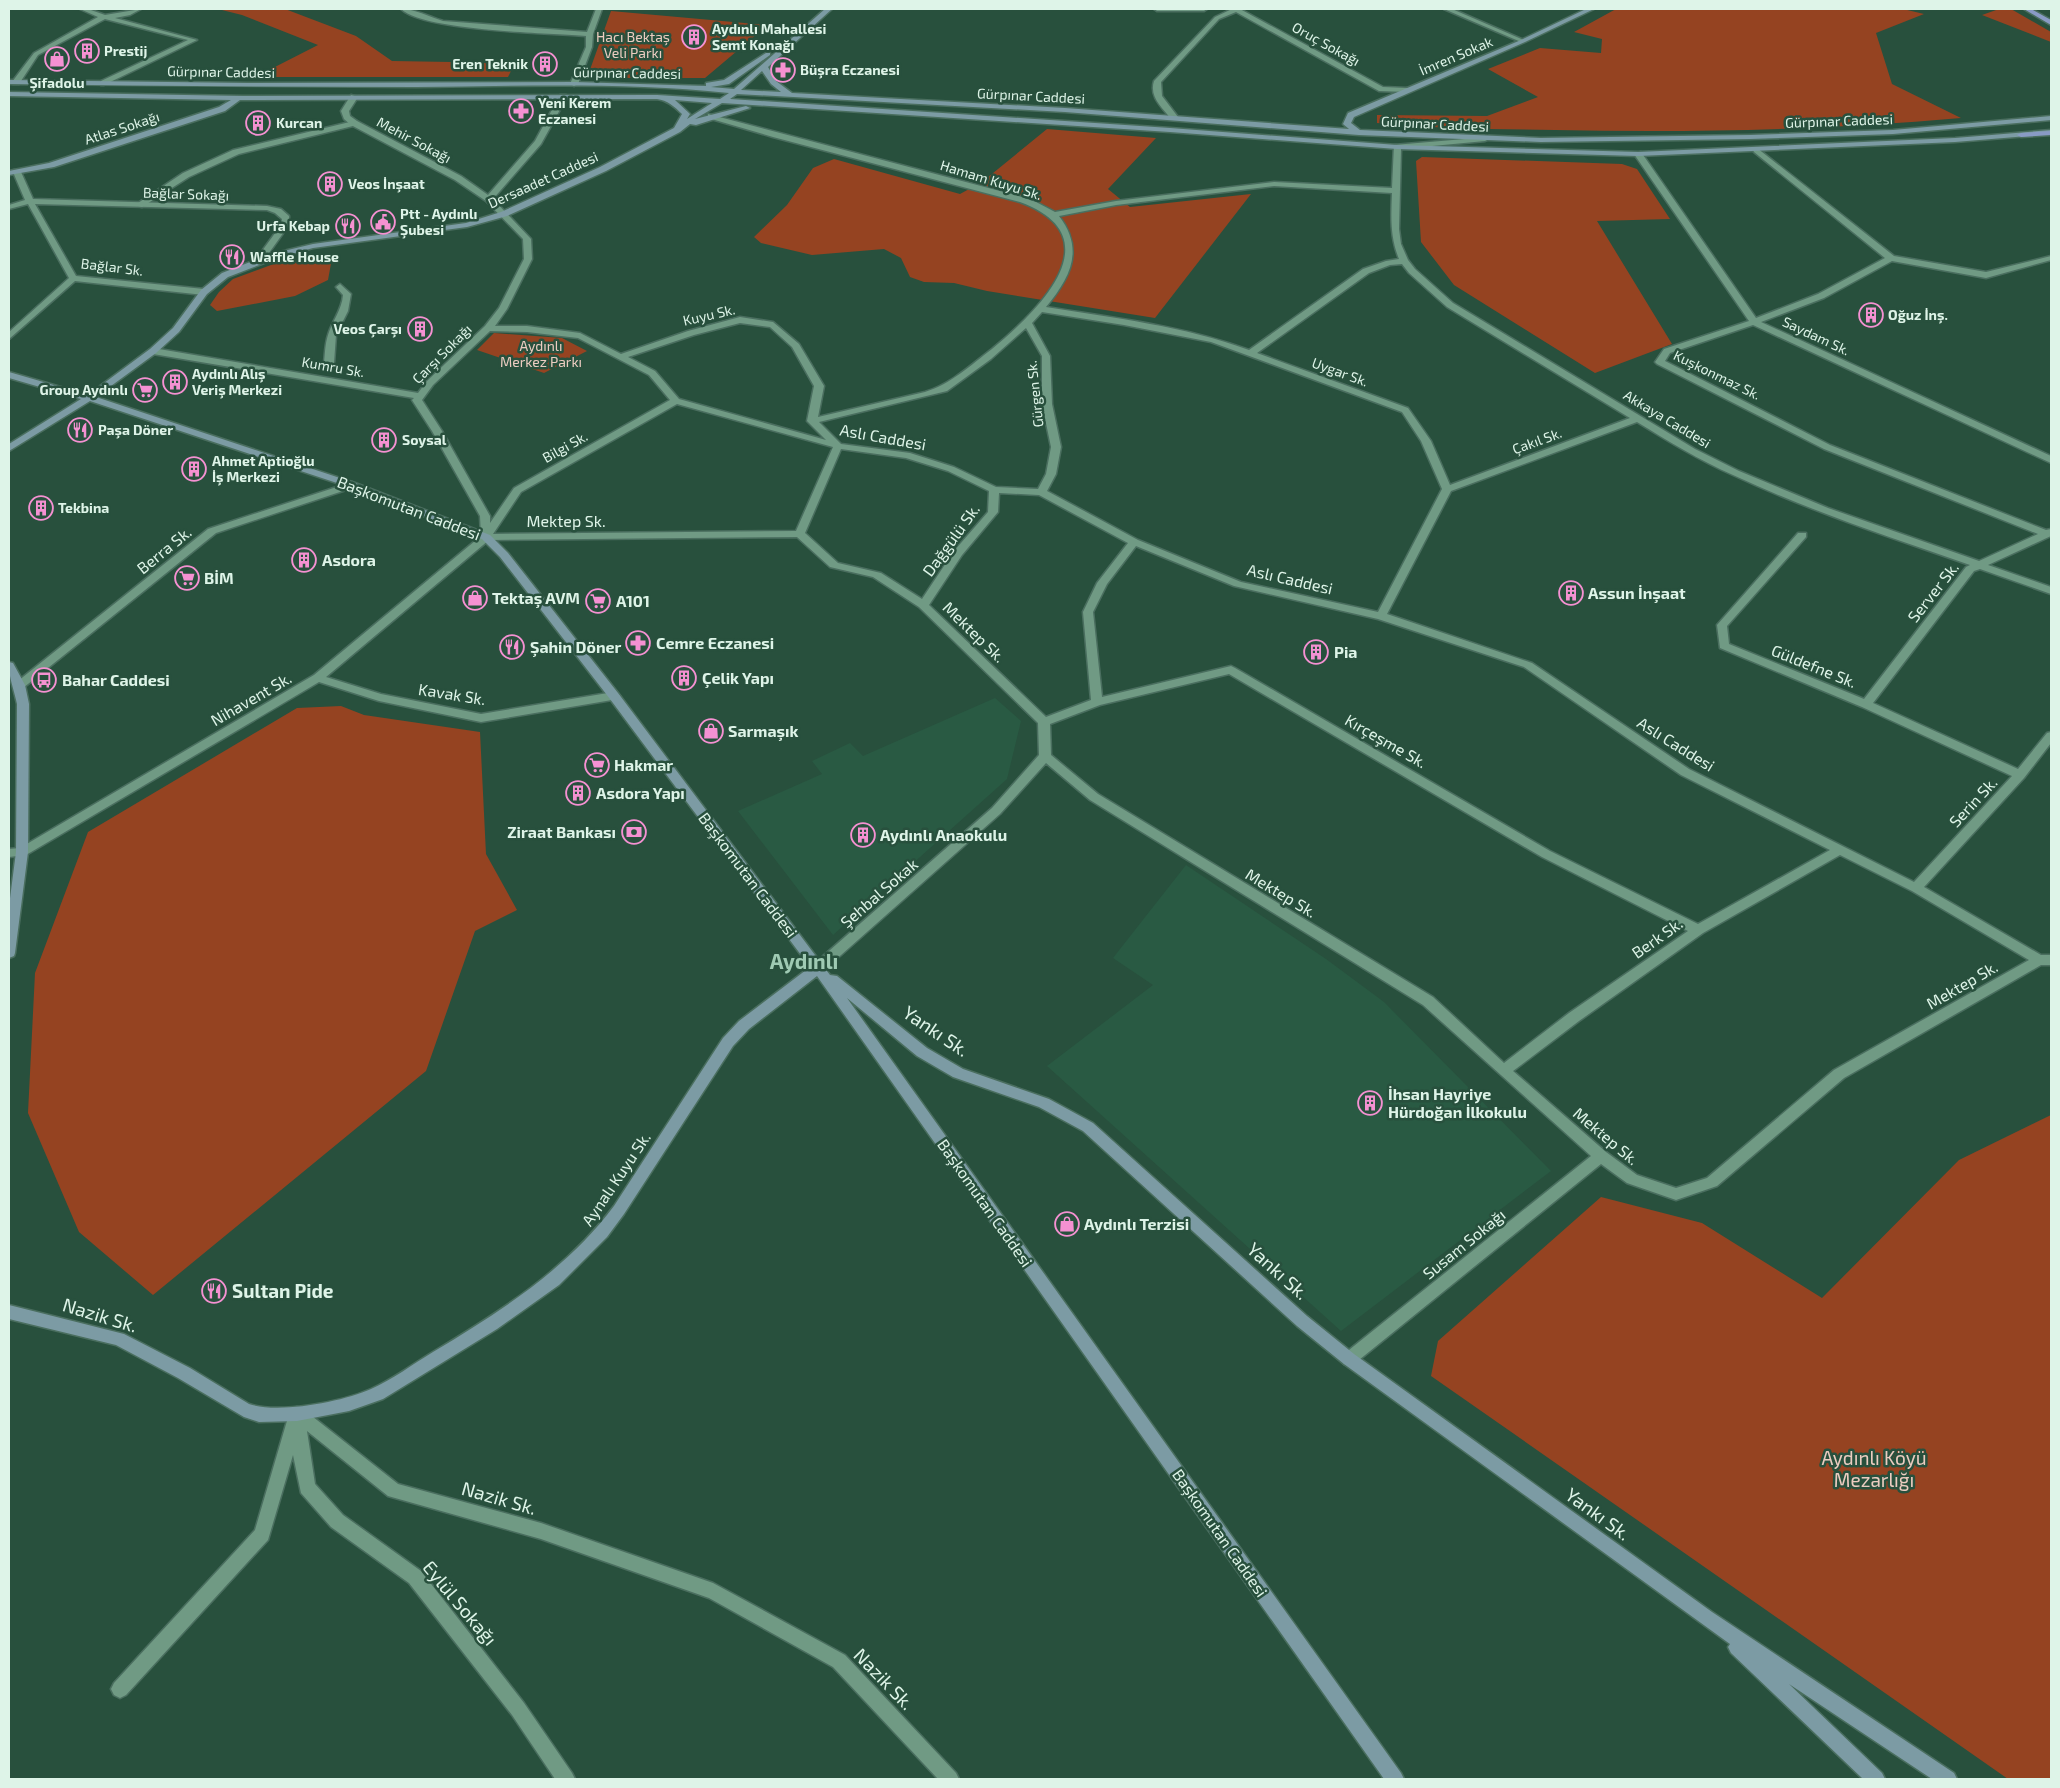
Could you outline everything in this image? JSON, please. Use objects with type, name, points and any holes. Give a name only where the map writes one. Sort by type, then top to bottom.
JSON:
[{"type":"main road","points":[[2028,9],[2051,22]]},
{"type":"street","points":[[83,9],[104,17],[194,40],[104,83]]},
{"type":"street","points":[[12,82],[36,54],[104,17],[128,14],[138,9]]},
{"type":"street","points":[[404,9],[421,18],[443,23],[590,34]]},
{"type":"street","points":[[574,84],[589,47],[590,34],[599,9]]},
{"type":"street","name":"Dersaadet Caddesi","points":[[9,448],[89,398],[153,351],[176,330],[204,292],[225,275],[258,262],[313,246],[467,225],[504,214],[603,169],[677,130],[703,110],[721,102],[736,92],[829,9]]},
{"type":"street","points":[[1158,9],[1204,9]]},
{"type":"street","points":[[1174,117],[1156,95],[1155,88],[1158,81],[1217,18],[1236,9]]},
{"type":"street","name":"Oruç Sokağı","points":[[1236,9],[1382,89],[1407,90]]},
{"type":"street","points":[[1447,9],[1523,41]]},
{"type":"street","name":"İmren Sokak","points":[[1303,128],[1332,124],[1351,114],[1523,41],[1591,9]]},
{"type":"street","name":"Dersaadet Caddesi","points":[[692,87],[726,82],[810,27]]},
{"type":"street","points":[[764,66],[767,76],[777,88],[791,95]]},
{"type":"street","name":"Gürpınar Caddesi","points":[[12,82],[248,85],[574,84],[692,87],[736,92],[1174,117],[1358,132],[1485,139],[1625,140],[1750,138],[1893,132],[2051,118]]},
{"type":"street","points":[[240,98],[248,85]]},
{"type":"street","name":"Dersaadet Caddesi","points":[[681,98],[742,85]]},
{"type":"street","name":"Gürpınar Caddesi","points":[[9,94],[240,98],[657,97],[1170,130],[1397,147],[1638,154],[1955,140],[2051,132]]},
{"type":"street","name":"Mehir Sokağı","points":[[354,97],[345,111],[347,117],[354,123],[443,169],[489,199]]},
{"type":"street","points":[[489,199],[538,142],[563,97]]},
{"type":"street","points":[[657,97],[675,103],[686,114],[677,130]]},
{"type":"street","name":"Atlas Sokağı","points":[[13,172],[51,165],[222,109],[240,98]]},
{"type":"street","points":[[677,130],[711,116],[740,108],[765,105]]},
{"type":"street","points":[[1351,114],[1347,124],[1358,132],[1397,147],[1485,139]]},
{"type":"street","name":"Hamam Kuyu Sk.","points":[[711,116],[820,148],[1027,202],[1052,215],[1060,223],[1064,232],[1070,252],[1069,259],[1056,288],[1028,324],[964,375],[944,389],[905,400],[812,421]]},
{"type":"street","points":[[139,205],[175,180],[229,154],[354,123]]},
{"type":"street","name":"Akkaya Caddesi","points":[[1397,147],[1395,229],[1397,244],[1404,261],[1431,289],[1450,305],[1692,451],[1757,484],[1982,564],[2051,591]]},
{"type":"street","points":[[1757,150],[1892,258],[1986,275],[2051,258]]},
{"type":"street","points":[[1638,154],[1754,322]]},
{"type":"street","name":"Bağlar Sk.","points":[[13,172],[73,278],[204,292]]},
{"type":"street","points":[[1052,215],[1116,203],[1274,184],[1396,191]]},
{"type":"street","name":"Çarşı Sokağı","points":[[486,537],[485,516],[437,431],[417,400],[430,383],[488,328],[502,308],[528,260],[527,239],[489,199]]},
{"type":"street","points":[[9,207],[30,201]]},
{"type":"street","name":"Bağlar Sokağı","points":[[30,201],[267,208],[278,211],[286,218],[285,225],[258,262]]},
{"type":"street","name":"Kuşkonmaz Sk.","points":[[1892,258],[1821,296],[1754,322],[1667,351],[1660,362],[1827,447],[2049,533]]},
{"type":"street","points":[[1248,354],[1366,271],[1389,263],[1404,261]]},
{"type":"street","points":[[9,336],[73,278]]},
{"type":"street","points":[[329,363],[333,334],[347,300],[347,294],[340,287]]},
{"type":"street","name":"Uygar Sk.","points":[[1040,309],[1124,322],[1212,340],[1405,410],[1426,441],[1447,489]]},
{"type":"street","name":"Kuyu Sk.","points":[[620,357],[691,333],[740,320],[773,325],[796,346],[819,386],[812,421]]},
{"type":"street","name":"Saydam Sk.","points":[[1754,322],[2051,460]]},
{"type":"street","name":"Gürgen Sk.","points":[[1028,324],[1046,356],[1047,404],[1056,447],[1051,474],[1041,492]]},
{"type":"street","points":[[488,328],[527,329],[580,336],[652,373],[676,401]]},
{"type":"street","name":"Kumru Sk.","points":[[153,351],[420,396]]},
{"type":"street","name":"Başkomutan Caddesi","points":[[9,375],[89,398],[352,485],[486,537],[504,555],[614,696],[818,968],[1395,1779]]},
{"type":"street","name":"Aslı Caddesi","points":[[676,401],[838,446],[907,455],[951,469],[994,490],[1041,492],[1134,542],[1238,584],[1380,616],[1528,664],[1685,772],[1916,888],[2045,960]]},
{"type":"street","name":"Bilgi Sk.","points":[[486,537],[517,490],[676,401]]},
{"type":"street","name":"Çakıl Sk.","points":[[1447,489],[1638,418]]},
{"type":"street","points":[[800,534],[838,446],[812,421]]},
{"type":"street","name":"Berra Sk.","points":[[19,684],[212,531],[352,485]]},
{"type":"street","points":[[1380,616],[1447,489]]},
{"type":"street","name":"Dağgülü Sk.","points":[[923,605],[958,553],[992,512],[994,490]]},
{"type":"street","name":"Server Sk.","points":[[1866,704],[1970,569],[2049,533]]},
{"type":"street","name":"Mektep Sk.","points":[[486,537],[597,538],[800,534],[834,566],[877,574],[923,605],[1044,722]]},
{"type":"street","name":"Güldefne Sk.","points":[[1802,535],[1722,625],[1724,646],[1866,704],[2020,775]]},
{"type":"street","name":"Nihavent Sk.","points":[[9,853],[22,852],[318,678],[486,537]]},
{"type":"street","points":[[1097,702],[1088,612],[1102,582],[1134,542]]},
{"type":"street","points":[[9,665],[19,684],[23,704],[22,852],[9,953]]},
{"type":"street","name":"Kırçeşme Sk.","points":[[1044,722],[1097,702],[1231,670],[1546,854],[1698,930]]},
{"type":"street","name":"Kavak Sk.","points":[[318,678],[379,697],[481,718],[614,696]]},
{"type":"street","points":[[1044,722],[1046,756]]},
{"type":"street","name":"Serin Sk.","points":[[1916,888],[2020,775],[2051,736]]},
{"type":"street","name":"Mektep Sk.","points":[[1046,756],[1094,797],[1428,1001],[1601,1156],[1632,1179],[1676,1194],[1712,1182],[1839,1074],[2045,960]]},
{"type":"street","name":"Şehbal Sokak","points":[[818,968],[996,811],[1046,756]]},
{"type":"street","name":"Berk Sk.","points":[[1504,1071],[1574,1017],[1698,930],[1840,850]]},
{"type":"street","name":"Yankı Sk.","points":[[818,968],[922,1052],[958,1073],[1044,1104],[1088,1128],[1302,1321],[1349,1359],[1706,1618],[1948,1779]]},
{"type":"street","name":"Aynalı Kuyu Sk.","points":[[297,1414],[349,1404],[377,1394],[492,1324],[554,1280],[602,1233],[619,1210],[728,1042],[744,1024],[818,968]]},
{"type":"street","name":"Susam Sokağı","points":[[1349,1359],[1601,1156]]},
{"type":"street","name":"Nazik Sk.","points":[[9,1312],[119,1339],[184,1373],[244,1410],[259,1415],[297,1414],[394,1491],[541,1532],[713,1591],[839,1661],[950,1779]]},
{"type":"street","points":[[120,1689],[262,1534],[297,1414]]},
{"type":"street","name":"Eylül Sokağı","points":[[297,1414],[300,1448],[307,1488],[337,1521],[415,1577],[518,1709],[566,1779]]},
{"type":"street","name":"Yankı Sk.","points":[[1706,1618],[1770,1676],[1829,1737],[1876,1779]]},
{"type":"shaded area","points":[[995,698],[1021,721],[1007,779],[833,935],[738,811],[822,774],[812,761],[850,743],[863,756]]},
{"type":"shaded area","points":[[1186,865],[1326,959],[1384,1002],[1551,1171],[1341,1331],[1047,1066],[1153,985],[1113,958]]},
{"type":"green space","points":[[218,9],[285,9],[356,36],[392,61],[515,63],[508,77],[262,77],[271,69],[318,45],[242,15]]},
{"type":"green space","points":[[1616,9],[1903,9],[1924,14],[1876,33],[1892,84],[1961,118],[1809,128],[1707,131],[1488,129],[1377,123],[1377,115],[1487,116],[1538,97],[1488,69],[1540,48],[1601,53],[1602,39],[1574,32]]},
{"type":"green space","points":[[1999,9],[2011,9],[2051,32],[2051,42],[1982,15]]},
{"type":"green space","name":"Hacı Bektaş Veli Parkı","points":[[611,11],[768,25],[705,78],[587,78]]},
{"type":"green space","points":[[1047,129],[1156,138],[1108,189],[1130,207],[1251,194],[1155,318],[987,291],[954,283],[924,282],[910,277],[901,258],[884,249],[812,255],[761,243],[754,237],[787,205],[813,168],[834,159],[960,194],[982,182]]},
{"type":"green space","points":[[1422,157],[1622,164],[1637,169],[1670,219],[1597,221],[1672,344],[1595,373],[1454,285],[1421,242],[1416,161]]},
{"type":"green space","points":[[314,255],[332,258],[328,280],[295,296],[217,311],[210,305],[219,292],[233,279],[290,258]]},
{"type":"green space","name":"Aydınlı Merkez Parkı","points":[[494,333],[562,338],[587,351],[544,373],[477,350]]},
{"type":"green space","points":[[341,706],[364,715],[480,732],[486,854],[517,910],[475,931],[426,1071],[153,1295],[79,1232],[28,1113],[35,973],[88,832],[297,708]]},
{"type":"green space","name":"Aydınlı Köyü Mezarlığı","points":[[2051,1115],[2051,1779],[2008,1779],[1431,1376],[1438,1341],[1601,1197],[1702,1223],[1822,1298],[1959,1160]]},
{"type":"place","name":"Aydınlı Mahallesi Semt Konağı","points":[[694,37]]},
{"type":"place","name":"Prestij","points":[[87,51]]},
{"type":"place","name":"Şifadolu","points":[[57,59]]},
{"type":"place","name":"Eren Teknik","points":[[545,64]]},
{"type":"place","name":"Büşra Eczanesi","points":[[783,70]]},
{"type":"place","name":"Yeni Kerem Eczanesi","points":[[521,111]]},
{"type":"place","name":"Kurcan","points":[[258,123]]},
{"type":"place","name":"Veos İnşaat","points":[[330,184]]},
{"type":"place","name":"Ptt - Aydınlı Şubesi","points":[[383,222]]},
{"type":"place","name":"Urfa Kebap","points":[[348,226]]},
{"type":"place","name":"Waffle House","points":[[232,257]]},
{"type":"place","name":"Oğuz İnş.","points":[[1871,315]]},
{"type":"place","name":"Veos Çarşı","points":[[420,329]]},
{"type":"place","name":"Aydınlı Alış Veriş Merkezi","points":[[175,382]]},
{"type":"place","name":"Group Aydınlı","points":[[145,390]]},
{"type":"place","name":"Paşa Döner","points":[[80,430]]},
{"type":"place","name":"Soysal","points":[[384,440]]},
{"type":"place","name":"Ahmet Aptioğlu İş Merkezi","points":[[194,469]]},
{"type":"place","name":"Tekbina","points":[[41,508]]},
{"type":"place","name":"Asdora","points":[[304,560]]},
{"type":"place","name":"BİM","points":[[187,578]]},
{"type":"place","name":"Assun İnşaat","points":[[1571,593]]},
{"type":"place","name":"Tektaş AVM","points":[[475,598]]},
{"type":"place","name":"A101","points":[[598,601]]},
{"type":"place","name":"Cemre Eczanesi","points":[[638,643]]},
{"type":"place","name":"Şahin Döner","points":[[512,647]]},
{"type":"place","name":"Pia","points":[[1316,652]]},
{"type":"place","name":"Çelik Yapı","points":[[684,678]]},
{"type":"place","name":"Bahar Caddesi","points":[[44,680]]},
{"type":"place","name":"Sarmaşık","points":[[711,731]]},
{"type":"place","name":"Hakmar","points":[[597,765]]},
{"type":"place","name":"Asdora Yapı","points":[[578,793]]},
{"type":"place","name":"Ziraat Bankası","points":[[634,832]]},
{"type":"place","name":"Aydınlı Anaokulu","points":[[863,835]]},
{"type":"place","name":"İhsan Hayriye Hürdoğan İlkokulu","points":[[1370,1103]]},
{"type":"place","name":"Aydınlı Terzisi","points":[[1067,1224]]},
{"type":"place","name":"Sultan Pide","points":[[214,1291]]},
{"type":"district","name":"Aydınlı","points":[[804,962]]}]
